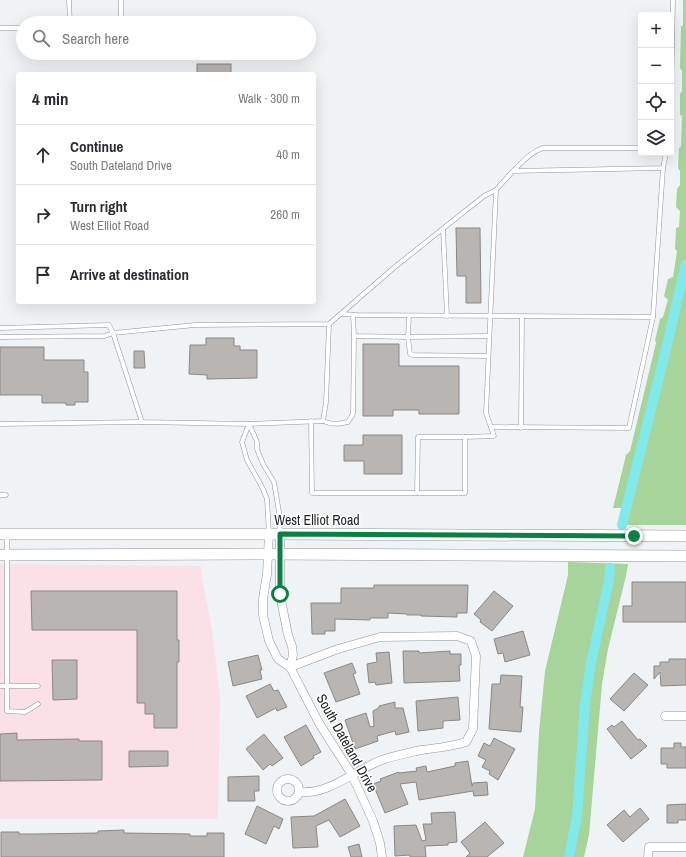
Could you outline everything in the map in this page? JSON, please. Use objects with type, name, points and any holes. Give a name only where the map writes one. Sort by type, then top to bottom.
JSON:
[{"type":"main road","name":"West Elliot Road","points":[[4,534],[686,536]]},
{"type":"main road","points":[[4,555],[279,554],[686,556]]},
{"type":"street","name":"South Dateland Drive","points":[[274,534],[267,554],[267,574],[263,599],[263,615],[269,641],[278,659],[290,667],[320,723],[352,775],[373,821],[380,843],[382,857]]},
{"type":"street","points":[[274,534],[279,554],[280,594],[282,608],[293,655],[290,667]]},
{"type":"street","points":[[290,667],[338,649],[380,637],[457,636],[472,641],[476,656],[473,730],[466,742],[455,746],[419,751],[381,760],[325,789],[310,793],[299,792]]},
{"type":"street","points":[[665,716],[686,716]]},
{"type":"street","points":[[648,857],[649,847],[686,847]]},
{"type":"lane","points":[[69,0],[70,16]]},
{"type":"lane","points":[[120,16],[121,0]]},
{"type":"lane","points":[[671,84],[673,0]]},
{"type":"lane","points":[[0,28],[16,28]]},
{"type":"lane","points":[[0,337],[105,336],[113,333],[195,325],[330,324],[396,266],[484,196],[496,190],[535,150],[543,148],[638,148]]},
{"type":"lane","points":[[491,427],[629,428],[652,317],[663,168],[665,156]]},
{"type":"lane","points":[[513,171],[663,168]]},
{"type":"lane","points":[[417,493],[418,437],[494,436],[486,413],[496,190]]},
{"type":"lane","points":[[443,229],[447,316]]},
{"type":"lane","points":[[342,314],[490,317],[652,317]]},
{"type":"lane","points":[[0,424],[142,422],[249,424],[323,421],[329,424],[341,424],[348,422],[352,418],[353,414],[354,336],[352,315]]},
{"type":"lane","points":[[409,316],[408,351],[410,354],[488,356]]},
{"type":"lane","points":[[521,428],[522,317]]},
{"type":"lane","points":[[323,421],[326,402],[330,324]]},
{"type":"lane","points":[[0,328],[108,325],[113,333],[142,422]]},
{"type":"lane","points":[[354,336],[489,336]]},
{"type":"lane","points":[[311,421],[312,493],[464,493],[465,437]]},
{"type":"lane","points":[[249,424],[257,442],[257,449],[263,464],[274,482],[279,512],[274,534]]},
{"type":"lane","points":[[249,424],[242,442],[247,460],[263,489],[274,534]]},
{"type":"lane","points":[[0,495],[6,495]]},
{"type":"lane","points":[[4,534],[7,711],[25,712],[38,704]]},
{"type":"lane","points":[[0,686],[38,686]]},
{"type":"shaded area","points":[[0,564],[201,566],[212,629],[220,698],[218,819],[0,819]]},
{"type":"green space","points":[[683,0],[686,0],[686,525],[625,525],[629,508],[613,508],[626,455],[630,451],[656,343],[655,340],[660,319],[663,317],[668,300],[664,296],[668,279],[673,277],[677,251],[675,249],[676,228],[679,227],[680,211],[676,207],[677,189],[680,185],[680,171],[678,168],[679,148],[681,146],[682,116],[680,115],[682,71],[680,68]]},
{"type":"green space","points":[[568,562],[628,564],[608,649],[602,684],[589,835],[584,857],[523,857],[535,809],[539,732],[545,671],[568,575]]},
{"type":"building","points":[[197,64],[231,64],[231,72],[197,72]]},
{"type":"building","points":[[456,228],[480,228],[481,303],[466,303],[466,276],[457,276]]},
{"type":"building","points":[[206,338],[234,338],[234,346],[240,346],[240,350],[257,350],[257,378],[207,379],[207,375],[189,374],[190,345],[206,345]]},
{"type":"building","points":[[363,344],[399,344],[399,366],[459,366],[459,414],[419,414],[419,410],[393,410],[393,416],[363,416]]},
{"type":"building","points":[[0,347],[44,347],[44,360],[84,360],[84,372],[88,372],[88,402],[75,402],[75,405],[66,405],[66,403],[42,403],[42,395],[0,395]]},
{"type":"building","points":[[134,351],[144,351],[145,368],[134,368]]},
{"type":"building","points":[[363,435],[402,435],[402,474],[364,474],[364,461],[344,461],[344,445],[363,445]]},
{"type":"building","points":[[632,582],[686,582],[686,622],[623,622],[623,606],[632,606]]},
{"type":"building","points":[[374,585],[468,585],[467,613],[457,613],[457,617],[388,613],[388,618],[370,618],[370,620],[335,619],[335,631],[325,631],[325,634],[312,634],[311,603],[341,603],[341,588],[374,588]]},
{"type":"building","points":[[31,591],[177,591],[177,640],[179,640],[179,662],[177,662],[177,728],[154,728],[154,714],[145,714],[145,703],[137,703],[137,630],[32,630]]},
{"type":"building","points":[[494,591],[513,606],[492,631],[480,622],[481,620],[474,614]]},
{"type":"building","points":[[523,631],[530,655],[505,662],[503,653],[498,654],[494,639]]},
{"type":"building","points":[[403,651],[419,651],[419,653],[450,651],[450,654],[461,654],[461,665],[459,665],[460,681],[404,683]]},
{"type":"building","points":[[389,652],[392,683],[376,685],[375,682],[369,683],[367,664],[377,662],[376,653]]},
{"type":"building","points":[[258,655],[262,670],[260,670],[262,679],[233,686],[228,662]]},
{"type":"building","points":[[669,659],[686,659],[686,685],[661,686],[660,672],[654,679],[654,666],[660,666],[660,662],[669,662]]},
{"type":"building","points":[[52,660],[77,660],[77,699],[53,700]]},
{"type":"building","points":[[352,663],[356,673],[353,674],[360,694],[336,702],[324,673]]},
{"type":"building","points":[[634,673],[648,685],[624,711],[610,699]]},
{"type":"building","points":[[501,675],[522,676],[520,707],[523,707],[521,732],[489,729],[492,684],[500,684]]},
{"type":"building","points":[[270,684],[274,691],[278,690],[287,707],[277,711],[276,708],[257,718],[246,696]]},
{"type":"building","points":[[458,697],[460,720],[443,721],[443,728],[418,731],[416,701]]},
{"type":"building","points":[[395,702],[395,708],[403,708],[409,732],[396,735],[395,731],[377,736],[378,741],[355,749],[345,720],[366,713],[370,727],[374,726],[373,711],[379,708],[379,706]]},
{"type":"building","points":[[622,721],[638,740],[640,739],[647,746],[631,759],[607,729],[612,725],[614,727]]},
{"type":"building","points":[[306,725],[321,752],[313,756],[314,758],[301,766],[284,737]]},
{"type":"building","points":[[17,733],[17,740],[79,739],[79,741],[102,741],[102,780],[0,781],[0,734]]},
{"type":"building","points":[[264,734],[283,758],[272,766],[270,764],[263,770],[246,749]]},
{"type":"building","points":[[494,738],[515,749],[498,780],[489,774],[490,771],[482,767],[486,760],[478,756],[484,743],[490,746]]},
{"type":"building","points":[[674,743],[681,743],[681,747],[686,747],[686,768],[667,768],[667,764],[661,764],[661,748],[674,748]]},
{"type":"building","points":[[129,751],[168,751],[168,766],[129,767]]},
{"type":"building","points":[[468,761],[472,786],[473,783],[487,782],[488,795],[474,796],[473,791],[419,800],[416,782],[400,784],[408,804],[385,813],[373,784],[381,781],[380,779],[399,772],[417,771],[416,768],[426,766],[427,772],[455,766],[455,763]]},
{"type":"building","points":[[259,776],[259,791],[254,791],[255,801],[228,801],[228,777]]},
{"type":"building","points":[[345,799],[360,826],[340,837],[329,820],[316,826],[318,847],[293,848],[291,817],[314,816]]},
{"type":"building","points":[[686,804],[686,820],[678,820],[678,823],[667,823],[667,805]]},
{"type":"building","points":[[257,806],[283,819],[279,829],[274,826],[266,844],[245,834]]},
{"type":"building","points":[[640,808],[649,819],[623,842],[607,825],[624,810],[630,817]]},
{"type":"building","points":[[455,812],[457,842],[448,843],[448,845],[425,846],[426,857],[410,857],[410,855],[395,856],[394,826],[416,825],[422,841],[426,840],[423,824],[432,824],[431,813]]},
{"type":"building","points":[[485,822],[504,843],[487,857],[466,857],[470,853],[461,842]]},
{"type":"building","points":[[124,830],[124,833],[190,834],[190,836],[207,836],[207,833],[224,833],[224,857],[1,857],[1,832],[19,832],[19,834],[98,833],[98,831]]},
{"type":"building","points":[[359,844],[362,857],[351,857],[348,847]]},
{"type":"waterway","points":[[622,525],[686,264]]},
{"type":"waterway","points":[[569,857],[577,816],[585,704],[591,663],[609,580],[610,568]]},
{"type":"route","points":[[280,594],[280,534],[634,536]]}]
